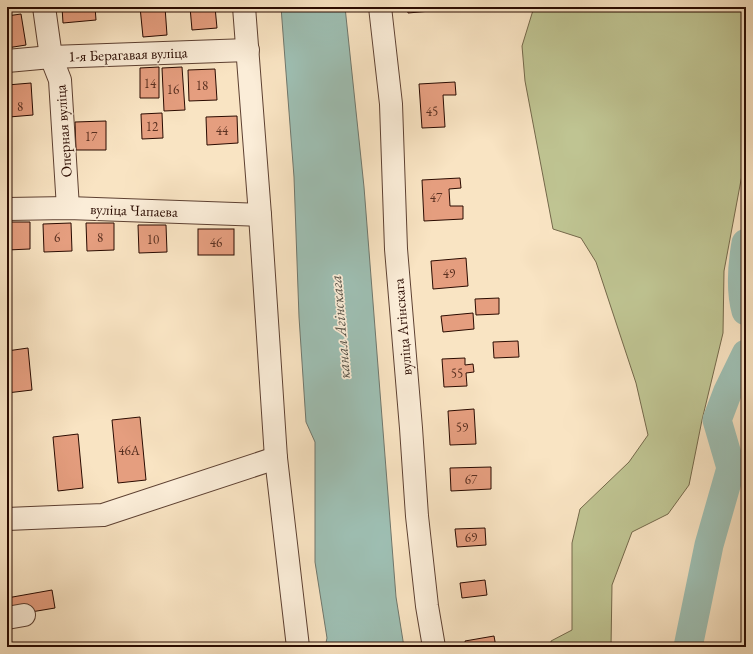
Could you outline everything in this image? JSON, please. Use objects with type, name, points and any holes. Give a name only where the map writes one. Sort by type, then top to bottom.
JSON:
[{"type":"street","name":"Оперная вуліца","points":[[44,7],[51,57],[60,80],[68,208]]},
{"type":"street","points":[[244,7],[260,215],[276,458],[298,647]]},
{"type":"street","name":"вуліца Агінскага","points":[[380,7],[390,104],[396,249],[417,516],[427,606],[434,647]]},
{"type":"street","name":"1-я Берагавая вуліца","points":[[7,61],[51,57],[248,50]]},
{"type":"street","name":"вуліца Чапаева","points":[[7,209],[68,208],[260,215]]},
{"type":"street","points":[[7,519],[103,515],[276,458]]},
{"type":"green space","points":[[534,7],[746,7],[746,160],[724,271],[723,333],[702,420],[689,485],[668,514],[632,532],[612,585],[611,647],[551,647],[551,641],[572,630],[572,543],[580,509],[629,462],[648,435],[636,383],[596,262],[581,238],[553,229],[525,81],[522,46]]},
{"type":"water","name":"канал Агінскага","points":[[281,7],[345,7],[364,187],[396,597],[404,647],[325,647],[327,638],[315,562],[315,442],[306,422],[299,317],[294,177]]},
{"type":"building","points":[[62,7],[95,7],[96,20],[63,23]]},
{"type":"building","points":[[140,7],[165,7],[167,35],[143,37]]},
{"type":"building","points":[[190,7],[215,7],[217,28],[192,30]]},
{"type":"building","points":[[407,7],[441,7],[442,10],[408,13]]},
{"type":"building","points":[[21,14],[26,45],[7,48],[7,16]]},
{"type":"building","points":[[159,67],[159,98],[140,98],[140,68]]},
{"type":"building","points":[[182,67],[185,110],[164,111],[162,68]]},
{"type":"building","points":[[215,69],[217,100],[189,101],[188,70]]},
{"type":"building","points":[[455,82],[456,95],[443,95],[445,127],[422,128],[419,84]]},
{"type":"building","points":[[31,83],[33,115],[9,117],[7,85]]},
{"type":"building","points":[[162,113],[163,138],[142,139],[141,114]]},
{"type":"building","points":[[237,116],[238,143],[207,145],[206,117]]},
{"type":"building","points":[[106,121],[106,150],[76,150],[75,122]]},
{"type":"building","points":[[460,178],[461,188],[449,189],[450,206],[463,206],[463,219],[424,221],[422,180]]},
{"type":"building","points":[[7,222],[30,222],[30,249],[7,250]]},
{"type":"building","points":[[71,223],[72,251],[44,252],[43,224]]},
{"type":"building","points":[[86,223],[114,223],[114,250],[87,251]]},
{"type":"building","points":[[138,225],[166,225],[167,252],[139,253]]},
{"type":"building","points":[[198,229],[234,229],[234,255],[198,255]]},
{"type":"building","points":[[466,258],[468,286],[433,289],[431,261]]},
{"type":"building","points":[[499,298],[499,314],[476,315],[475,299]]},
{"type":"building","points":[[473,313],[474,329],[443,332],[441,316]]},
{"type":"building","points":[[518,341],[519,357],[494,358],[493,342]]},
{"type":"building","points":[[28,348],[32,390],[7,393],[7,351]]},
{"type":"building","points":[[465,358],[465,365],[473,364],[474,372],[466,373],[467,386],[444,387],[442,359]]},
{"type":"building","points":[[474,409],[476,444],[450,445],[448,411]]},
{"type":"building","points":[[140,417],[146,480],[118,483],[112,420]]},
{"type":"building","points":[[78,434],[83,488],[58,491],[53,437]]},
{"type":"building","points":[[491,467],[491,489],[451,491],[450,468]]},
{"type":"building","points":[[485,528],[486,545],[457,547],[455,529]]},
{"type":"building","points":[[485,580],[487,595],[462,598],[460,583]]},
{"type":"building","points":[[52,590],[55,608],[7,616],[7,598]]},
{"type":"building","points":[[494,636],[496,647],[466,647],[465,641]]},
{"type":"waterway","points":[[746,243],[742,277],[746,311]]},
{"type":"waterway","points":[[688,647],[709,545],[731,468],[717,420],[728,391],[746,354]]}]
